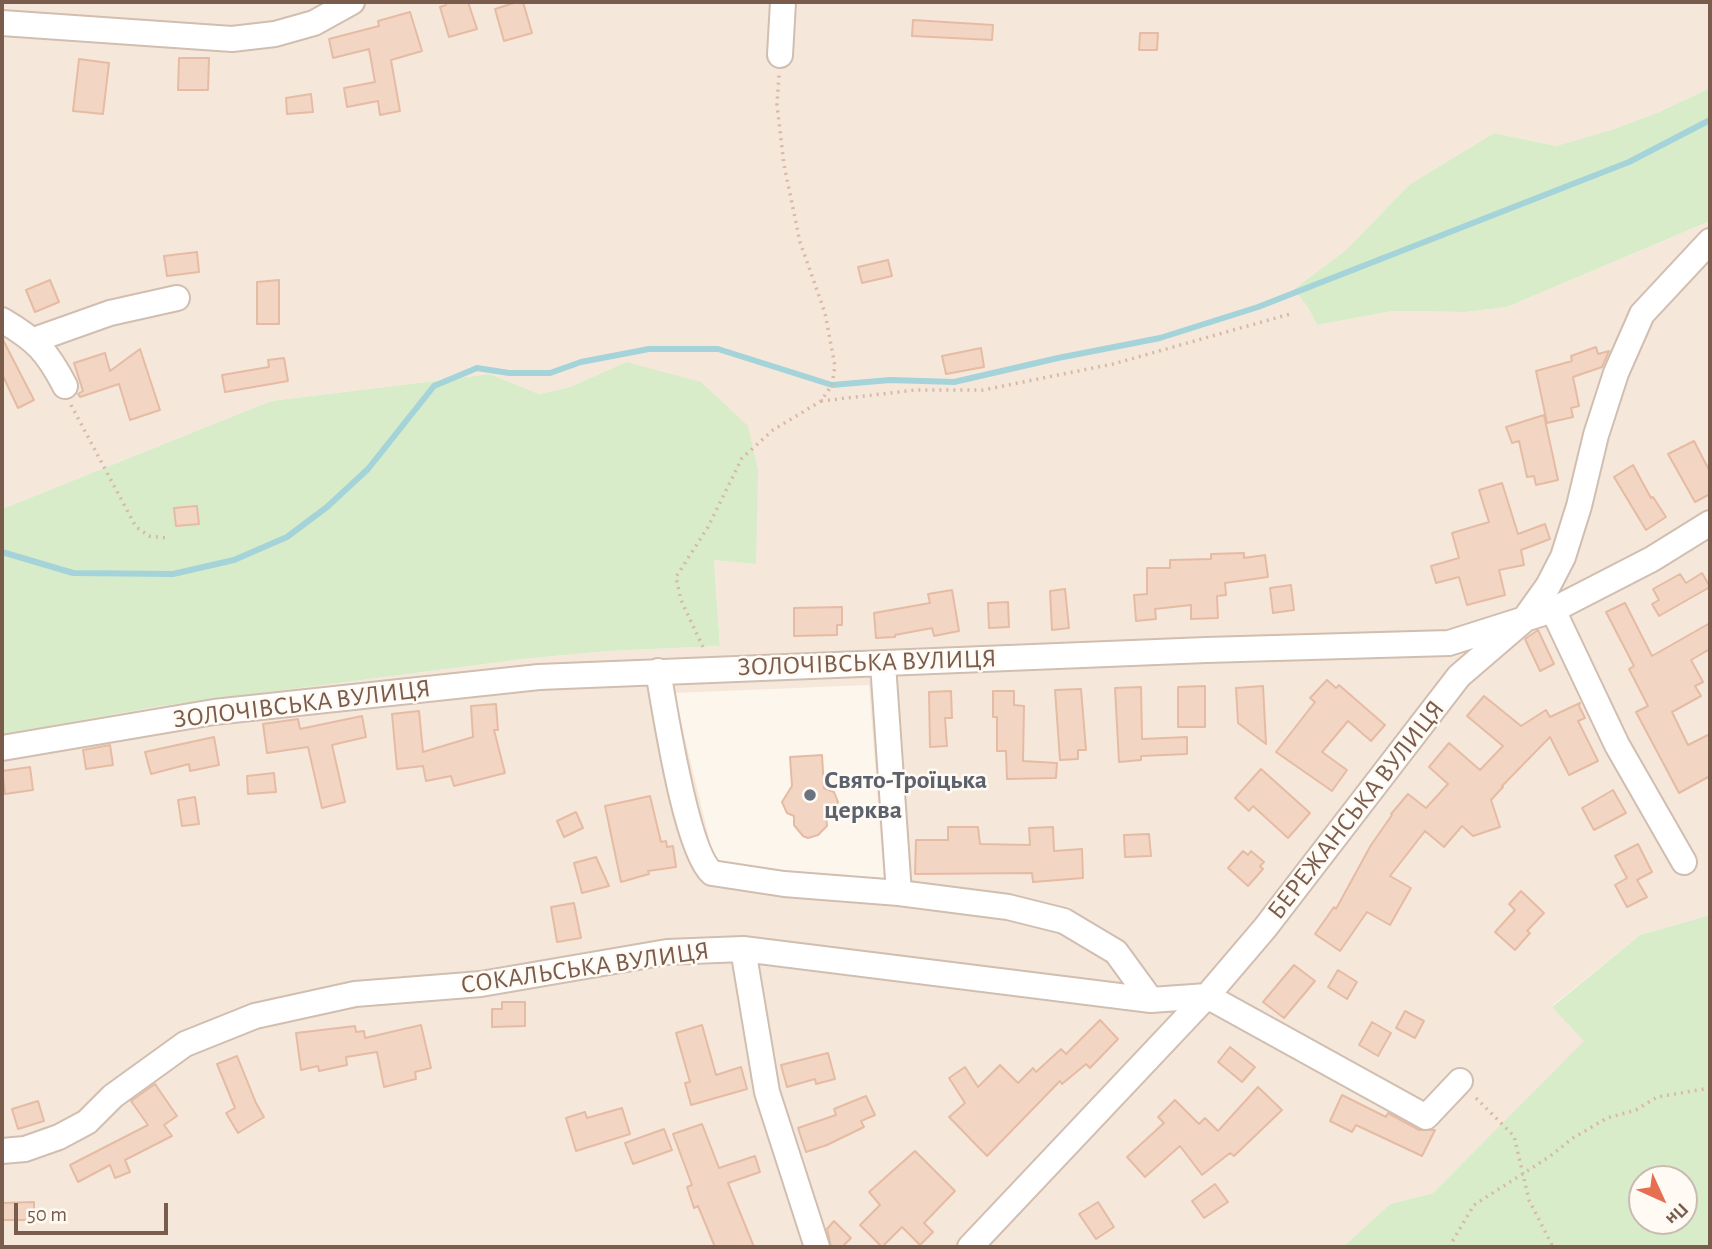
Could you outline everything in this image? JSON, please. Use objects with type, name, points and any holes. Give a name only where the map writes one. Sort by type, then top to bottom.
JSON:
[{"type":"street","points":[[2,23],[232,38],[275,34],[314,23],[352,2]]},
{"type":"street","points":[[780,55],[783,2]]},
{"type":"street","name":"БЕРЕЖАНСЬКА ВУЛИЦЯ","points":[[970,1247],[1207,996],[1265,928],[1459,676],[1523,621],[1548,586],[1563,557],[1616,373],[1642,314],[1710,242]]},
{"type":"street","points":[[34,340],[110,313],[177,298]]},
{"type":"street","points":[[2,320],[34,340],[55,366],[65,387]]},
{"type":"street","name":"ЗОЛОЧІВСЬКА ВУЛИЦЯ","points":[[2,748],[214,712],[539,677],[713,668],[1449,643],[1553,610],[1653,559],[1710,523]]},
{"type":"street","points":[[1553,610],[1617,745],[1684,862]]},
{"type":"street","points":[[883,664],[899,894]]},
{"type":"street","points":[[657,671],[676,770],[699,855],[712,873],[1008,907],[1064,921],[1116,952],[1151,1000]]},
{"type":"street","points":[[743,949],[767,1092],[817,1247]]},
{"type":"street","name":"СОКАЛЬСЬКА ВУЛИЦЯ","points":[[2,1151],[25,1149],[60,1137],[87,1122],[113,1096],[185,1044],[255,1016],[355,994],[481,984],[667,952],[743,949],[1151,1000],[1207,996]]},
{"type":"street","points":[[1207,996],[1426,1117],[1460,1081]]},
{"type":"path","points":[[713,668],[681,600],[677,577],[708,527],[742,458],[773,430],[821,401],[832,385],[835,366],[825,313],[800,242],[784,165],[778,105],[780,55]]},
{"type":"path","points":[[821,401],[916,390],[983,390],[1113,364],[1290,314]]},
{"type":"path","points":[[65,387],[69,401],[136,527],[149,536],[168,538]]},
{"type":"path","points":[[1460,1081],[1514,1136],[1529,1200],[1553,1247]]},
{"type":"path","points":[[1449,1247],[1475,1205],[1573,1138],[1607,1118],[1636,1110],[1657,1097],[1710,1088]]},
{"type":"shaded area","points":[[2,2],[1710,2],[1710,88],[1659,112],[1556,146],[1494,133],[1410,184],[1346,250],[1294,289],[1317,325],[1393,311],[1465,312],[1507,307],[1710,221],[1710,915],[1640,935],[1552,1006],[1585,1041],[1433,1193],[1390,1204],[1343,1247],[2,1247],[2,735],[155,707],[523,659],[607,651],[720,646],[714,559],[755,564],[626,362],[570,387],[539,394],[490,374],[271,401],[2,509]],"holes":[[[869,685],[884,882],[716,867],[674,693]]]},
{"type":"green space","points":[[1710,88],[1710,221],[1507,307],[1465,312],[1393,311],[1317,325],[1294,289],[1346,250],[1410,184],[1494,133],[1556,146],[1659,112]]},
{"type":"green space","points":[[626,362],[701,382],[748,426],[758,470],[756,564],[714,560],[720,646],[607,651],[523,659],[155,707],[2,735],[2,509],[271,401],[490,374],[539,394],[570,387]]},
{"type":"green space","points":[[1710,915],[1710,1247],[1343,1247],[1390,1204],[1433,1193],[1584,1041],[1552,1007],[1640,935]]},
{"type":"building","points":[[445,2],[468,2],[477,29],[449,37],[440,7],[446,5]]},
{"type":"building","points":[[523,2],[532,33],[504,41],[495,9]]},
{"type":"building","points":[[410,12],[422,51],[391,60],[400,111],[380,115],[378,101],[347,107],[344,88],[375,82],[369,49],[333,58],[329,39],[379,26],[378,21]]},
{"type":"building","points":[[913,20],[993,25],[992,40],[912,36]]},
{"type":"building","points":[[1140,33],[1158,33],[1157,50],[1139,50]]},
{"type":"building","points":[[179,58],[209,58],[208,90],[178,90]]},
{"type":"building","points":[[79,59],[109,63],[103,114],[73,111]]},
{"type":"building","points":[[311,94],[313,112],[287,114],[286,98]]},
{"type":"building","points":[[197,252],[199,272],[167,276],[164,256]]},
{"type":"building","points":[[888,260],[892,276],[862,283],[858,267]]},
{"type":"building","points":[[50,280],[59,302],[35,312],[26,290]]},
{"type":"building","points":[[279,280],[279,324],[257,324],[257,282]]},
{"type":"building","points":[[2,338],[34,400],[18,408],[2,374]]},
{"type":"building","points":[[1596,347],[1598,354],[1609,351],[1602,367],[1573,377],[1579,406],[1571,408],[1573,417],[1547,423],[1536,371],[1572,361],[1571,356]]},
{"type":"building","points":[[981,348],[984,367],[946,374],[942,356]]},
{"type":"building","points":[[140,349],[160,410],[130,420],[119,384],[80,397],[78,394],[83,391],[74,363],[105,353],[110,371]]},
{"type":"building","points":[[284,358],[288,381],[225,392],[222,375],[269,367],[268,360]]},
{"type":"building","points":[[1544,415],[1558,480],[1536,485],[1534,476],[1527,477],[1519,441],[1512,443],[1506,427]]},
{"type":"building","points":[[1694,441],[1710,472],[1710,494],[1695,502],[1668,454]]},
{"type":"building","points":[[1633,465],[1651,498],[1653,497],[1666,517],[1646,530],[1614,477]]},
{"type":"building","points":[[1502,483],[1518,534],[1545,524],[1550,539],[1521,550],[1524,565],[1499,570],[1505,595],[1467,605],[1459,577],[1436,583],[1431,566],[1459,558],[1452,533],[1489,522],[1479,490]]},
{"type":"building","points":[[197,506],[199,524],[176,526],[174,508]]},
{"type":"building","points":[[1244,553],[1244,558],[1265,555],[1268,577],[1225,583],[1226,595],[1217,596],[1218,618],[1191,619],[1191,605],[1155,609],[1156,619],[1136,621],[1134,595],[1147,594],[1147,568],[1170,568],[1170,560],[1211,559],[1211,554]]},
{"type":"building","points":[[1702,573],[1710,587],[1659,616],[1652,604],[1659,600],[1653,589],[1680,574],[1686,583]]},
{"type":"building","points":[[1291,585],[1294,610],[1273,613],[1270,588]]},
{"type":"building","points":[[1065,589],[1069,628],[1052,630],[1050,591]]},
{"type":"building","points":[[952,590],[959,631],[934,636],[932,628],[895,637],[876,638],[874,613],[930,603],[928,594]]},
{"type":"building","points":[[1008,602],[1009,627],[989,628],[988,603]]},
{"type":"building","points":[[1625,603],[1652,656],[1710,623],[1710,649],[1691,660],[1703,682],[1695,686],[1701,696],[1672,712],[1688,745],[1710,734],[1710,776],[1679,793],[1636,712],[1648,706],[1629,669],[1634,666],[1606,612]]},
{"type":"building","points":[[842,607],[842,625],[837,625],[837,635],[794,636],[794,608]]},
{"type":"building","points":[[1538,630],[1554,664],[1540,671],[1525,639]]},
{"type":"building","points":[[1327,680],[1336,688],[1339,685],[1385,725],[1371,741],[1348,721],[1322,752],[1347,770],[1332,791],[1276,752],[1315,702],[1310,698]]},
{"type":"building","points":[[1205,686],[1205,727],[1178,727],[1178,687]]},
{"type":"building","points":[[1263,686],[1266,744],[1238,723],[1236,688]]},
{"type":"building","points":[[1141,687],[1142,739],[1187,737],[1187,754],[1141,756],[1141,760],[1119,762],[1115,688]]},
{"type":"building","points":[[1081,689],[1086,750],[1078,750],[1078,759],[1060,760],[1055,690]]},
{"type":"building","points":[[951,691],[952,718],[945,718],[947,746],[930,747],[929,692]]},
{"type":"building","points":[[993,691],[1014,691],[1014,705],[1024,706],[1023,761],[1057,763],[1056,778],[1007,779],[1006,751],[997,751],[997,717],[993,717]]},
{"type":"building","points":[[1484,696],[1521,726],[1546,710],[1550,717],[1580,703],[1585,718],[1578,721],[1598,761],[1569,775],[1550,737],[1491,800],[1500,827],[1473,836],[1462,826],[1444,847],[1425,831],[1390,876],[1411,888],[1390,925],[1367,912],[1340,951],[1315,934],[1334,907],[1336,909],[1391,814],[1408,794],[1426,808],[1448,784],[1429,767],[1449,743],[1480,770],[1503,746],[1467,716]]},
{"type":"building","points":[[496,704],[498,730],[494,730],[505,773],[454,786],[451,776],[426,781],[423,766],[397,769],[392,714],[419,711],[423,752],[473,737],[471,706]]},
{"type":"building","points":[[362,716],[366,737],[332,745],[345,802],[322,808],[308,747],[267,753],[263,724],[298,719],[300,729]]},
{"type":"building","points":[[214,737],[219,765],[190,771],[189,764],[151,774],[145,752]]},
{"type":"building","points":[[110,745],[113,765],[86,769],[83,750]]},
{"type":"building","name":"Свято-Троїцька церква","points":[[822,755],[824,788],[834,792],[838,802],[833,812],[826,815],[827,826],[818,835],[808,838],[794,825],[794,816],[787,813],[782,802],[792,786],[790,757]]},
{"type":"building","points":[[30,767],[33,790],[5,794],[2,771]]},
{"type":"building","points":[[1261,769],[1310,813],[1288,838],[1253,806],[1249,811],[1235,798]]},
{"type":"building","points":[[274,773],[276,792],[248,794],[247,776]]},
{"type":"building","points":[[1613,790],[1626,813],[1594,830],[1582,808]]},
{"type":"building","points":[[650,796],[661,842],[666,841],[667,847],[673,846],[676,867],[648,871],[649,874],[621,882],[605,806]]},
{"type":"building","points":[[195,797],[199,824],[182,826],[178,800]]},
{"type":"building","points":[[576,812],[583,828],[564,837],[557,821]]},
{"type":"building","points":[[948,827],[978,827],[980,844],[1030,845],[1029,828],[1053,827],[1054,851],[1082,849],[1083,878],[1033,882],[1032,873],[915,874],[916,840],[948,840]]},
{"type":"building","points":[[1149,834],[1151,856],[1125,857],[1124,835]]},
{"type":"building","points":[[1638,844],[1652,872],[1637,880],[1647,897],[1627,907],[1615,885],[1627,878],[1615,856]]},
{"type":"building","points":[[1243,851],[1248,855],[1251,851],[1264,862],[1260,866],[1263,869],[1248,886],[1228,868]]},
{"type":"building","points":[[596,857],[609,886],[582,893],[574,863]]},
{"type":"building","points":[[1521,891],[1544,913],[1527,931],[1530,933],[1515,950],[1495,932],[1515,910],[1509,904]]},
{"type":"building","points":[[574,903],[581,938],[557,942],[551,907]]},
{"type":"building","points":[[1294,965],[1315,981],[1284,1018],[1263,1002]]},
{"type":"building","points":[[1338,970],[1357,982],[1347,999],[1328,987]]},
{"type":"building","points":[[502,1002],[525,1002],[525,1026],[492,1027],[492,1009],[502,1009]]},
{"type":"building","points":[[1405,1011],[1424,1021],[1415,1038],[1396,1028]]},
{"type":"building","points":[[1100,1020],[1118,1039],[1090,1068],[1086,1064],[1062,1084],[1060,1081],[987,1156],[949,1117],[965,1103],[949,1078],[965,1067],[978,1087],[1000,1065],[1018,1083],[1033,1068],[1036,1072],[1061,1049],[1066,1054]]},
{"type":"building","points":[[1372,1022],[1391,1033],[1378,1056],[1359,1045]]},
{"type":"building","points":[[421,1025],[431,1068],[415,1072],[416,1079],[384,1087],[377,1052],[346,1057],[347,1065],[319,1071],[318,1066],[301,1070],[296,1033],[355,1026],[356,1032],[364,1031],[365,1038]]},
{"type":"building","points":[[702,1025],[716,1075],[741,1067],[747,1089],[691,1105],[685,1083],[690,1082],[676,1033]]},
{"type":"building","points":[[1230,1047],[1255,1067],[1242,1082],[1218,1062]]},
{"type":"building","points":[[828,1053],[835,1079],[816,1084],[815,1079],[787,1087],[781,1065]]},
{"type":"building","points":[[237,1056],[264,1117],[238,1133],[226,1113],[235,1108],[217,1064]]},
{"type":"building","points":[[155,1084],[177,1116],[164,1125],[172,1136],[125,1160],[130,1172],[115,1178],[110,1165],[78,1182],[70,1165],[148,1125],[131,1101]]},
{"type":"building","points":[[1258,1087],[1282,1110],[1234,1156],[1230,1153],[1202,1175],[1180,1146],[1145,1177],[1127,1157],[1164,1123],[1158,1117],[1175,1100],[1199,1124],[1205,1118],[1218,1131]]},
{"type":"building","points":[[1342,1095],[1386,1117],[1388,1113],[1419,1130],[1435,1130],[1422,1156],[1356,1125],[1352,1132],[1330,1121]]},
{"type":"building","points":[[866,1096],[875,1115],[861,1121],[864,1127],[806,1152],[798,1128],[836,1115],[834,1109]]},
{"type":"building","points":[[38,1101],[44,1121],[18,1129],[12,1109]]},
{"type":"building","points":[[622,1108],[630,1134],[576,1151],[566,1118],[585,1112],[587,1118]]},
{"type":"building","points":[[702,1124],[719,1168],[755,1156],[760,1172],[728,1183],[754,1247],[715,1247],[698,1206],[694,1208],[687,1187],[692,1185],[673,1134]]},
{"type":"building","points":[[664,1129],[672,1150],[633,1164],[625,1143]]},
{"type":"building","points":[[915,1151],[955,1191],[924,1223],[933,1232],[920,1245],[902,1227],[882,1247],[860,1225],[880,1205],[869,1192]]},
{"type":"building","points":[[1215,1184],[1228,1202],[1204,1218],[1192,1201]]},
{"type":"building","points":[[34,1202],[34,1220],[2,1220],[2,1203]]},
{"type":"building","points":[[1098,1202],[1114,1227],[1096,1239],[1079,1214]]},
{"type":"building","points":[[834,1221],[851,1238],[842,1247],[831,1247],[827,1229]]},
{"type":"waterway","points":[[2,552],[73,573],[173,574],[234,560],[287,537],[327,507],[368,469],[434,386],[477,368],[509,373],[550,373],[581,362],[649,349],[718,349],[832,385],[890,380],[954,382],[1160,338],[1258,307],[1629,162],[1710,120]]},
{"type":"place","name":"Свято-Троїцька церква","points":[[810,795]]}]
